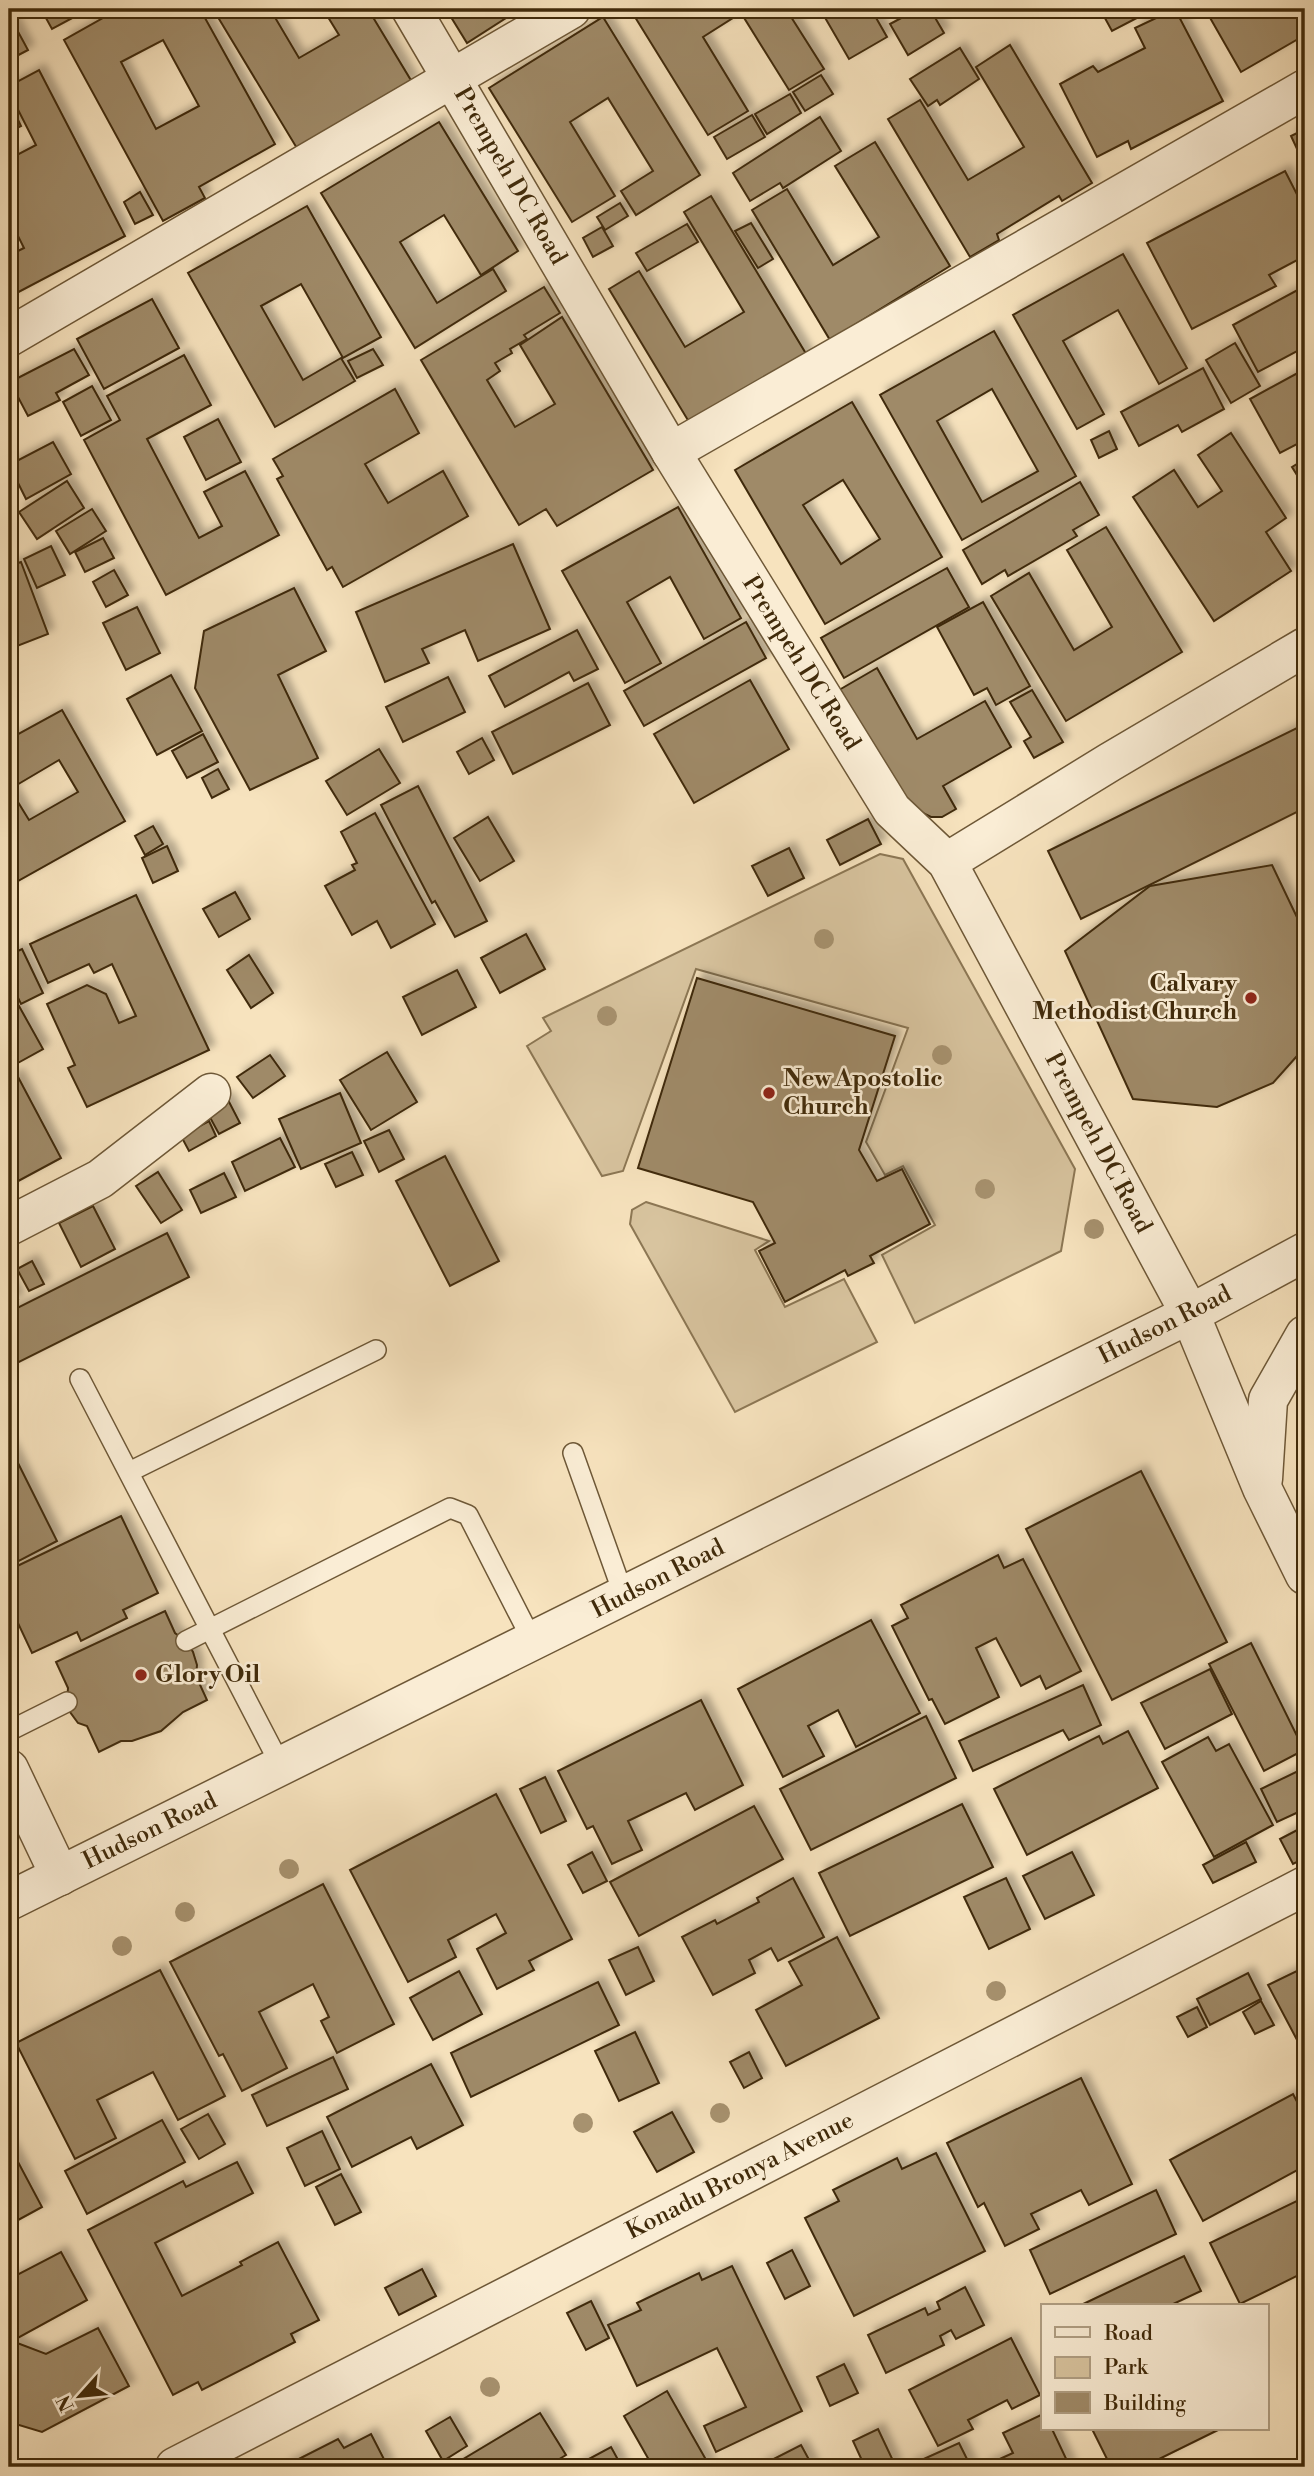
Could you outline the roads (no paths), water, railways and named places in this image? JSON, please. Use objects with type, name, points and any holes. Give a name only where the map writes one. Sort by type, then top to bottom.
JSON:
[{"type":"street","name":"Prempeh DC Road","points":[[411,9],[671,452],[892,810],[947,862],[1190,1314],[1262,1488],[1305,1575]]},
{"type":"street","points":[[9,337],[570,9]]},
{"type":"street","points":[[671,452],[1305,89]]},
{"type":"street","points":[[947,862],[1305,647]]},
{"type":"street","points":[[9,1226],[100,1179],[211,1093]]},
{"type":"street","name":"Hudson Road","points":[[9,1901],[1190,1314],[1305,1252]]},
{"type":"street","points":[[1262,1488],[1268,1401],[1305,1335]]},
{"type":"street","points":[[12,1785],[60,1877]]},
{"type":"street","name":"Konadu Bronya Avenue","points":[[174,2467],[1305,1885]]},
{"type":"lane","points":[[129,1472],[376,1350]]},
{"type":"lane","points":[[80,1379],[281,1766]]},
{"type":"lane","points":[[573,1453],[624,1596]]},
{"type":"lane","points":[[186,1641],[450,1508],[468,1515],[533,1642]]},
{"type":"lane","points":[[9,1731],[67,1702]]},
{"type":"place","name":"Calvary Methodist Church","points":[[1251,998]]},
{"type":"place","name":"New Apostolic Church","points":[[769,1093]]},
{"type":"place","name":"Glory Oil","points":[[141,1675]]}]
